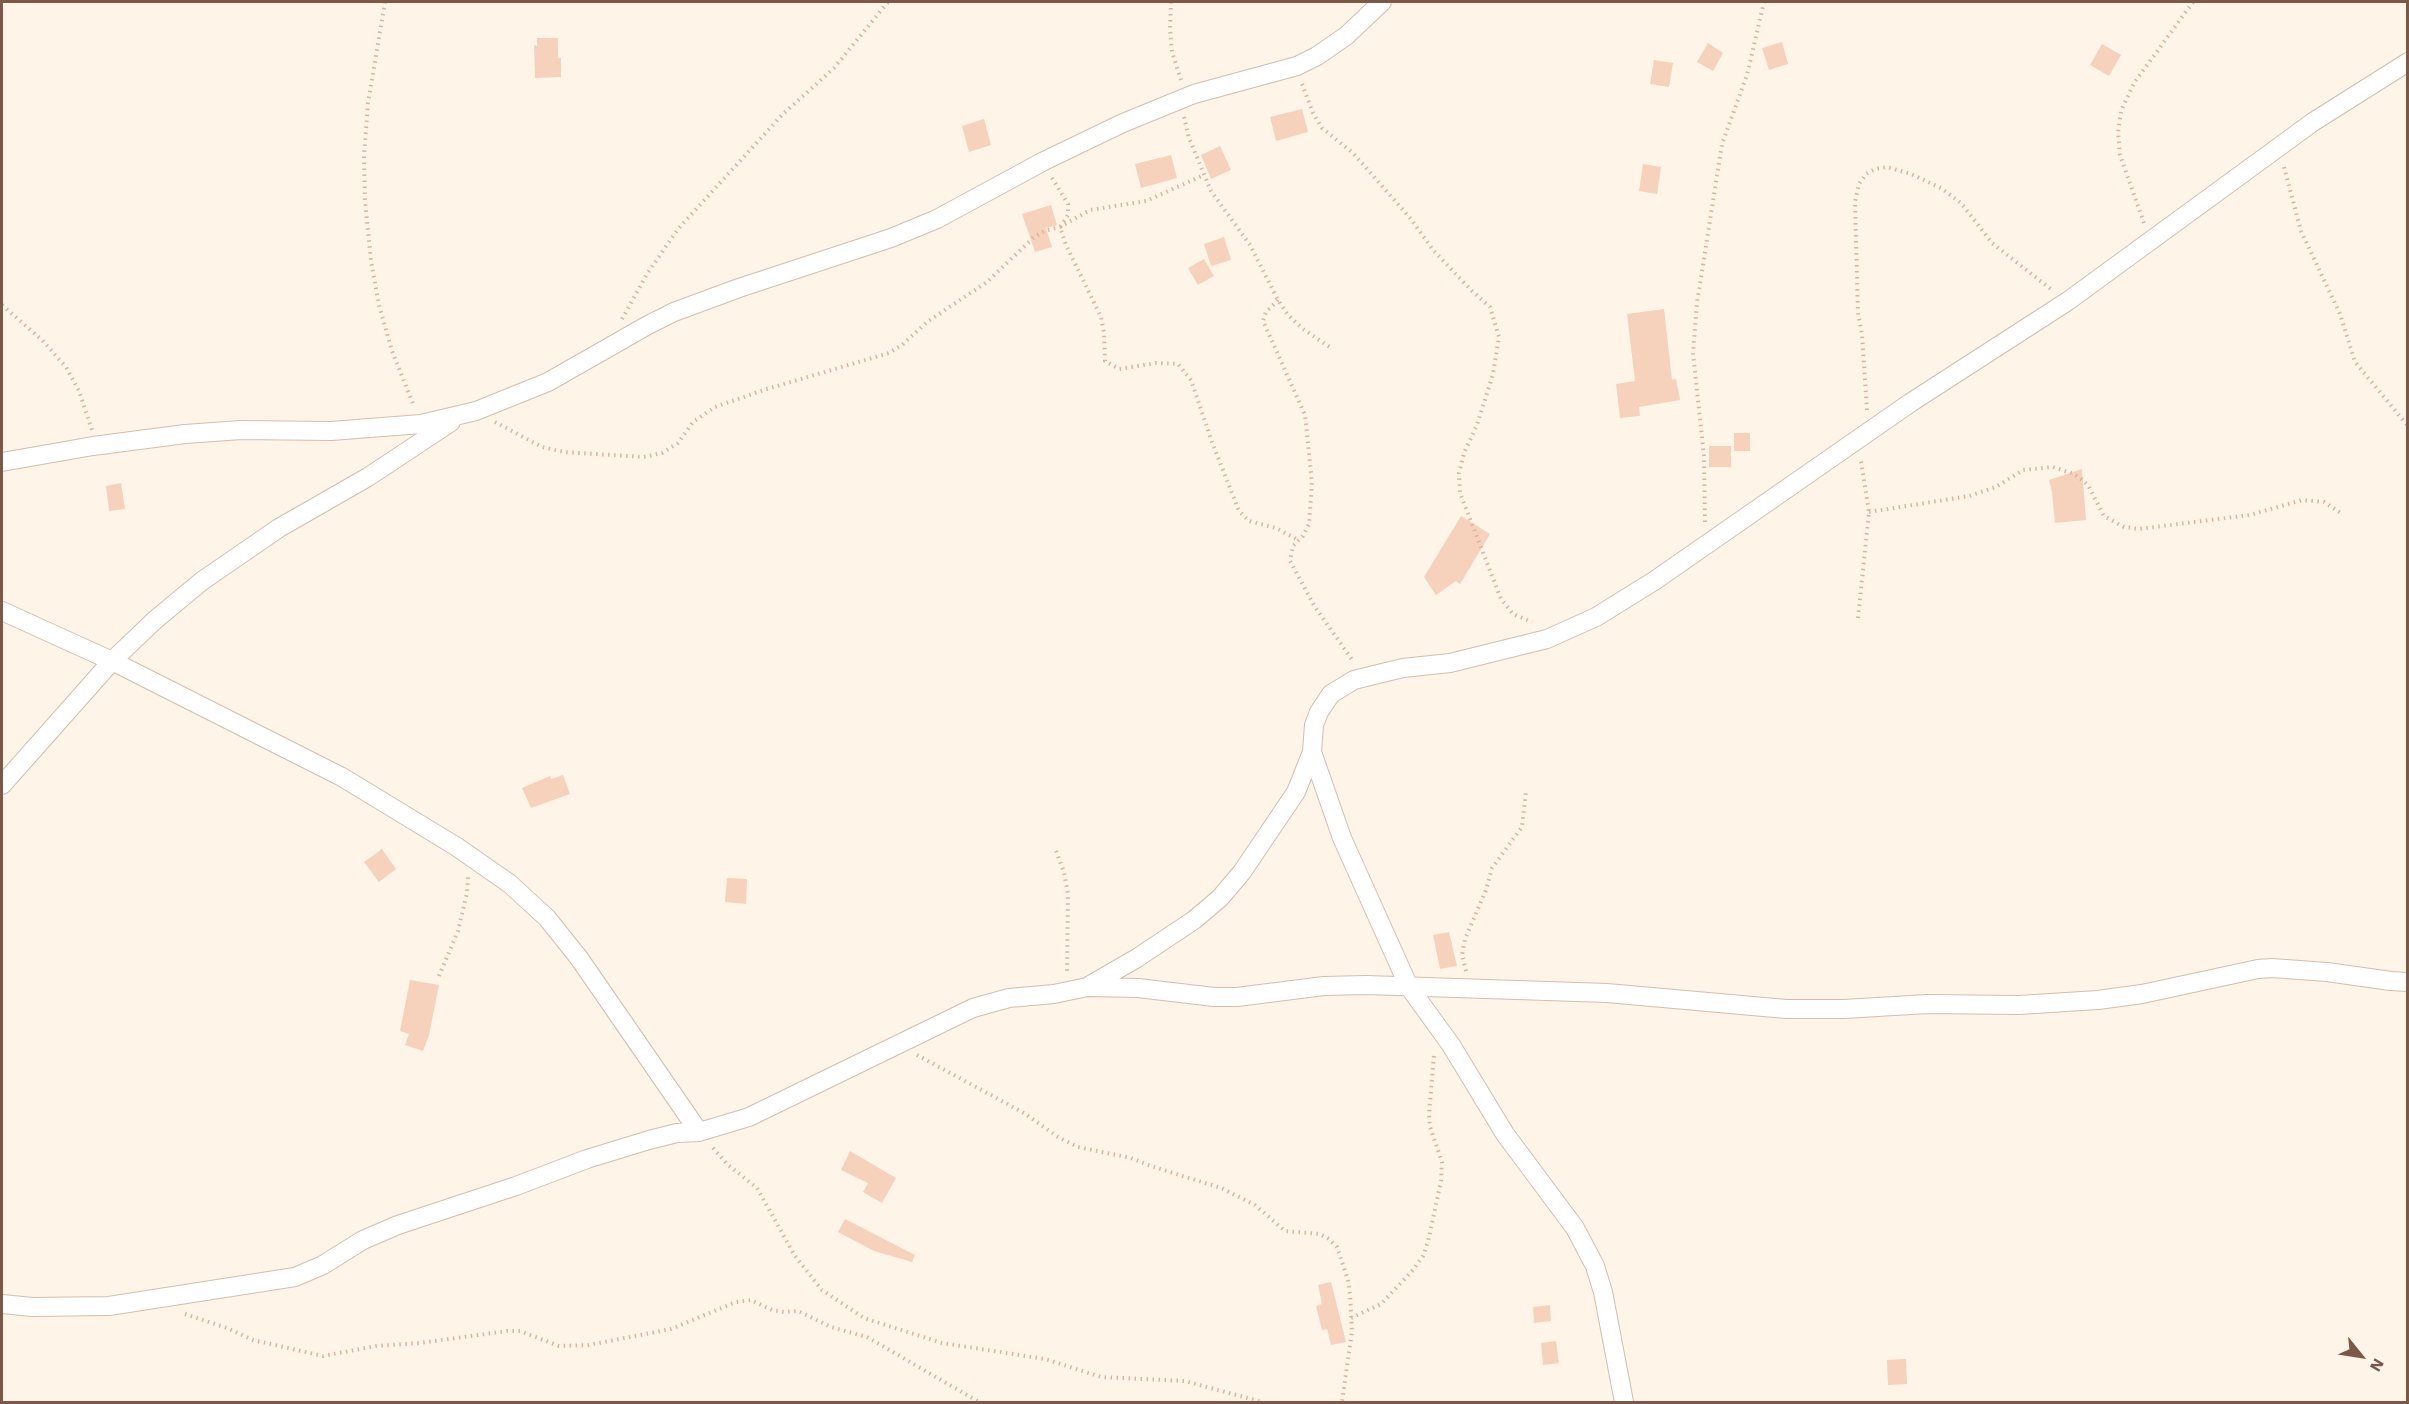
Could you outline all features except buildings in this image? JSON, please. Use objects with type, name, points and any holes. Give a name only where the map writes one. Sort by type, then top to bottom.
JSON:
[{"type":"street","points":[[2,462],[93,446],[216,431],[330,431],[421,424],[468,414],[548,382],[675,312],[916,228],[981,197],[1044,161],[1123,123],[1182,99],[1297,66],[1317,56],[1346,36],[1382,2]]},
{"type":"street","points":[[1079,988],[1137,958],[1194,920],[1220,898],[1242,872],[1296,792],[1312,752],[1314,725],[1324,702],[1331,694],[1360,679],[1403,668],[1450,663],[1547,639],[1596,617],[1654,581],[1861,435],[2068,301],[2341,103],[2408,62]]},
{"type":"street","points":[[2,785],[112,661],[155,620],[202,581],[279,528],[368,477],[468,414]]},
{"type":"street","points":[[2,611],[112,661],[342,777],[462,850],[510,884],[547,918],[620,1016],[699,1132]]},
{"type":"street","points":[[1312,752],[1342,838],[1409,987],[1471,1077],[1505,1134],[1575,1228],[1595,1266],[1604,1292],[1624,1402]]},
{"type":"street","points":[[2,1304],[32,1307],[109,1306],[295,1277],[323,1265],[363,1240],[398,1225],[618,1149],[677,1133],[699,1132],[723,1127],[749,1117],[898,1043],[989,1002],[1079,988],[1138,988],[1214,997],[1237,997],[1324,986],[1409,987],[1607,993],[1786,1009],[1844,1009],[1917,1004],[2019,1005],[2098,1000],[2142,994],[2272,968],[2305,969],[2408,982]]},
{"type":"path","points":[[385,2],[368,103],[364,156],[365,201],[371,261],[379,305],[392,351],[421,424]]},
{"type":"path","points":[[620,322],[647,274],[678,228],[782,115],[834,68],[888,2]]},
{"type":"path","points":[[1171,2],[1172,52],[1179,71],[1185,123],[1211,191],[1250,245],[1288,315],[1303,329],[1332,348]]},
{"type":"path","points":[[1706,544],[1704,456],[1693,353],[1696,303],[1722,144],[1752,60],[1755,34],[1764,2]]},
{"type":"path","points":[[2150,241],[2120,155],[2118,133],[2121,111],[2134,83],[2193,2]]},
{"type":"path","points":[[1297,66],[1310,106],[1322,128],[1353,153],[1411,219],[1433,250],[1490,307],[1499,337],[1493,374],[1478,425],[1464,453],[1459,473],[1460,493],[1480,548],[1506,608],[1523,620],[1536,623]]},
{"type":"path","points":[[2282,145],[2284,171],[2301,231],[2340,314],[2355,362],[2408,426]]},
{"type":"path","points":[[1044,161],[1068,204],[1068,215],[1060,226]]},
{"type":"path","points":[[1858,618],[1869,512],[1861,435],[1862,335],[1858,314],[1855,202],[1859,184],[1866,174],[1875,169],[1887,167],[1911,174],[1941,188],[1961,203],[1992,243],[2068,301]]},
{"type":"path","points":[[468,414],[533,443],[564,452],[644,457],[662,453],[678,443],[693,422],[715,407],[889,353],[902,345],[927,322],[987,282],[1033,238],[1090,210],[1146,201],[1204,175]]},
{"type":"path","points":[[1060,226],[1066,245],[1101,316],[1105,361],[1119,369],[1156,363],[1178,364],[1196,390],[1208,432],[1239,511],[1249,521],[1276,528],[1298,540]]},
{"type":"path","points":[[1278,300],[1266,312],[1263,321],[1305,415],[1312,483],[1309,524],[1290,553],[1290,561],[1294,572],[1350,656],[1360,679]]},
{"type":"path","points":[[2,305],[42,340],[66,367],[87,411],[93,431],[93,446]]},
{"type":"path","points":[[1869,512],[1978,494],[1996,487],[2023,470],[2053,467],[2074,474],[2081,479],[2088,485],[2104,516],[2124,527],[2139,529],[2250,515],[2302,500],[2324,502],[2341,513]]},
{"type":"path","points":[[1472,989],[1462,947],[1486,890],[1492,868],[1522,827],[1526,790]]},
{"type":"path","points":[[439,976],[458,932],[467,893],[468,875],[462,850]]},
{"type":"path","points":[[1056,851],[1064,872],[1068,894],[1069,917],[1065,968],[1079,988]]},
{"type":"path","points":[[1351,1318],[1381,1304],[1413,1270],[1423,1256],[1428,1242],[1441,1181],[1442,1162],[1430,1127],[1429,1114],[1435,1024]]},
{"type":"path","points":[[898,1043],[948,1073],[1024,1113],[1058,1137],[1078,1147],[1131,1158],[1221,1188],[1255,1205],[1285,1231],[1320,1234],[1329,1239],[1337,1247],[1348,1280],[1352,1331],[1342,1402]]},
{"type":"path","points":[[699,1132],[727,1164],[757,1188],[795,1256],[822,1290],[864,1318],[942,1343],[1045,1359],[1101,1377],[1185,1381],[1262,1402]]},
{"type":"path","points":[[180,1312],[227,1328],[253,1340],[323,1356],[376,1346],[420,1343],[507,1330],[520,1331],[559,1346],[589,1345],[671,1329],[736,1302],[751,1300],[772,1310],[798,1311],[831,1327],[867,1337],[979,1402]]}]
